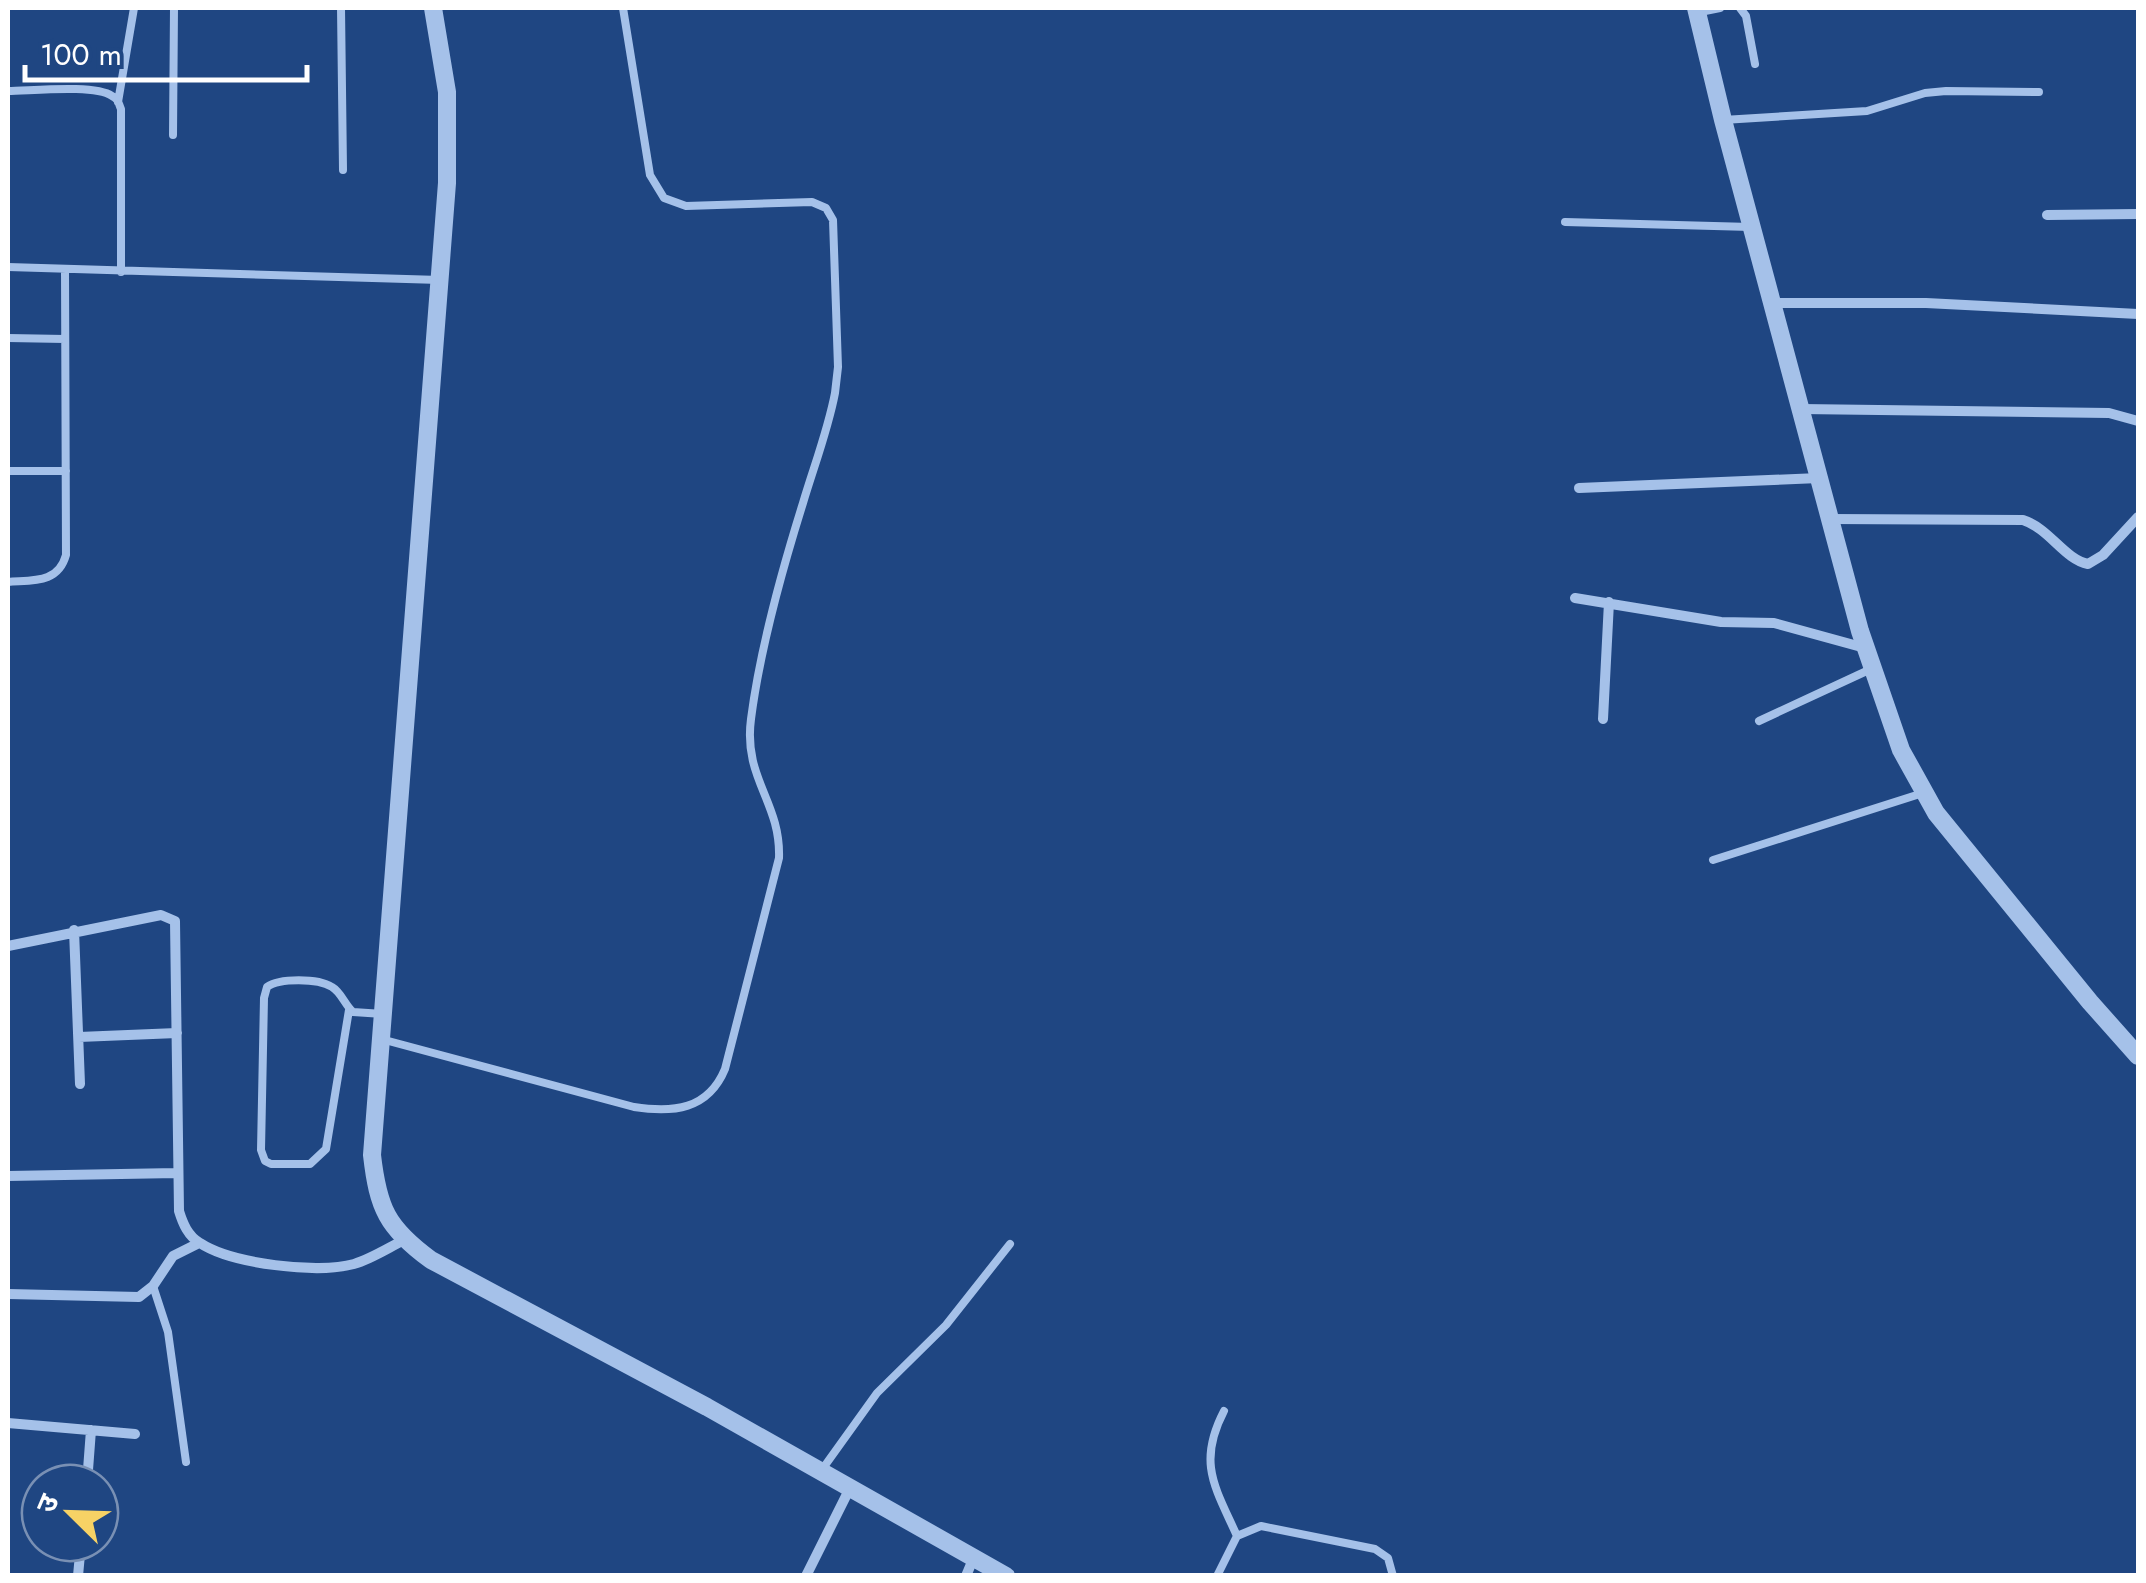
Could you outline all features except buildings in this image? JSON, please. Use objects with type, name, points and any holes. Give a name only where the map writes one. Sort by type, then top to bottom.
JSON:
[{"type":"street","points":[[434,8],[447,92],[449,137],[372,1155],[376,1191],[386,1218],[404,1240],[430,1260],[821,1471],[1006,1576]]},
{"type":"street","points":[[1701,10],[1732,119],[1752,227],[1800,410],[1819,478],[1846,519],[1865,648],[1900,750],[1936,814],[2138,1056]]},
{"type":"street","points":[[2047,215],[2138,214]]},
{"type":"street","points":[[1772,303],[1926,303],[2138,314]]},
{"type":"street","points":[[1800,410],[2109,414],[2138,421]]},
{"type":"street","points":[[1580,488],[1819,478]]},
{"type":"street","points":[[1846,519],[2022,520],[2048,532],[2076,560],[2088,564],[2103,555],[2138,517]]},
{"type":"street","points":[[1575,598],[1721,622],[1788,626],[1865,648]]},
{"type":"street","points":[[1602,719],[1609,602]]},
{"type":"street","points":[[8,946],[162,915],[176,921],[179,1211],[199,1243],[236,1257],[321,1267],[352,1264],[404,1240]]},
{"type":"street","points":[[74,930],[80,1084]]},
{"type":"street","points":[[78,1037],[177,1033]]},
{"type":"street","points":[[8,1176],[177,1174]]},
{"type":"street","points":[[8,1294],[139,1296],[153,1286],[173,1256],[199,1243]]},
{"type":"street","points":[[8,1423],[135,1434]]},
{"type":"street","points":[[89,1463],[91,1430]]},
{"type":"street","points":[[806,1576],[850,1488]]},
{"type":"street","points":[[966,1576],[974,1557]]},
{"type":"lane","points":[[118,102],[134,8]]},
{"type":"lane","points":[[174,8],[174,135]]},
{"type":"lane","points":[[341,8],[343,170]]},
{"type":"lane","points":[[381,1038],[634,1106],[668,1110],[698,1103],[715,1089],[725,1070],[779,858],[776,820],[754,775],[749,750],[751,718],[779,585],[836,393],[832,220],[826,208],[812,202],[686,206],[664,198],[650,175],[623,8]]},
{"type":"lane","points":[[1701,10],[1720,8]]},
{"type":"lane","points":[[1740,8],[1746,16],[1754,64]]},
{"type":"lane","points":[[8,91],[97,91],[118,102],[121,272]]},
{"type":"lane","points":[[1732,119],[1867,110],[1924,93],[1946,91],[2039,92]]},
{"type":"lane","points":[[1564,222],[1752,227]]},
{"type":"lane","points":[[8,266],[440,280]]},
{"type":"lane","points":[[8,582],[48,578],[63,566],[65,270]]},
{"type":"lane","points":[[8,338],[65,339]]},
{"type":"lane","points":[[8,471],[66,471]]},
{"type":"lane","points":[[1759,721],[1872,669]]},
{"type":"lane","points":[[1713,860],[1923,792]]},
{"type":"lane","points":[[349,1010],[326,1148],[310,1164],[265,1161],[261,1150],[267,987],[276,981],[329,985],[349,1010],[383,1014]]},
{"type":"lane","points":[[821,1471],[877,1393],[946,1325],[1010,1244]]},
{"type":"lane","points":[[153,1286],[168,1332],[186,1462]]},
{"type":"lane","points":[[1224,1411],[1208,1462],[1210,1476],[1237,1536]]},
{"type":"lane","points":[[1217,1576],[1237,1536],[1261,1526],[1375,1549],[1388,1558],[1393,1576]]}]
